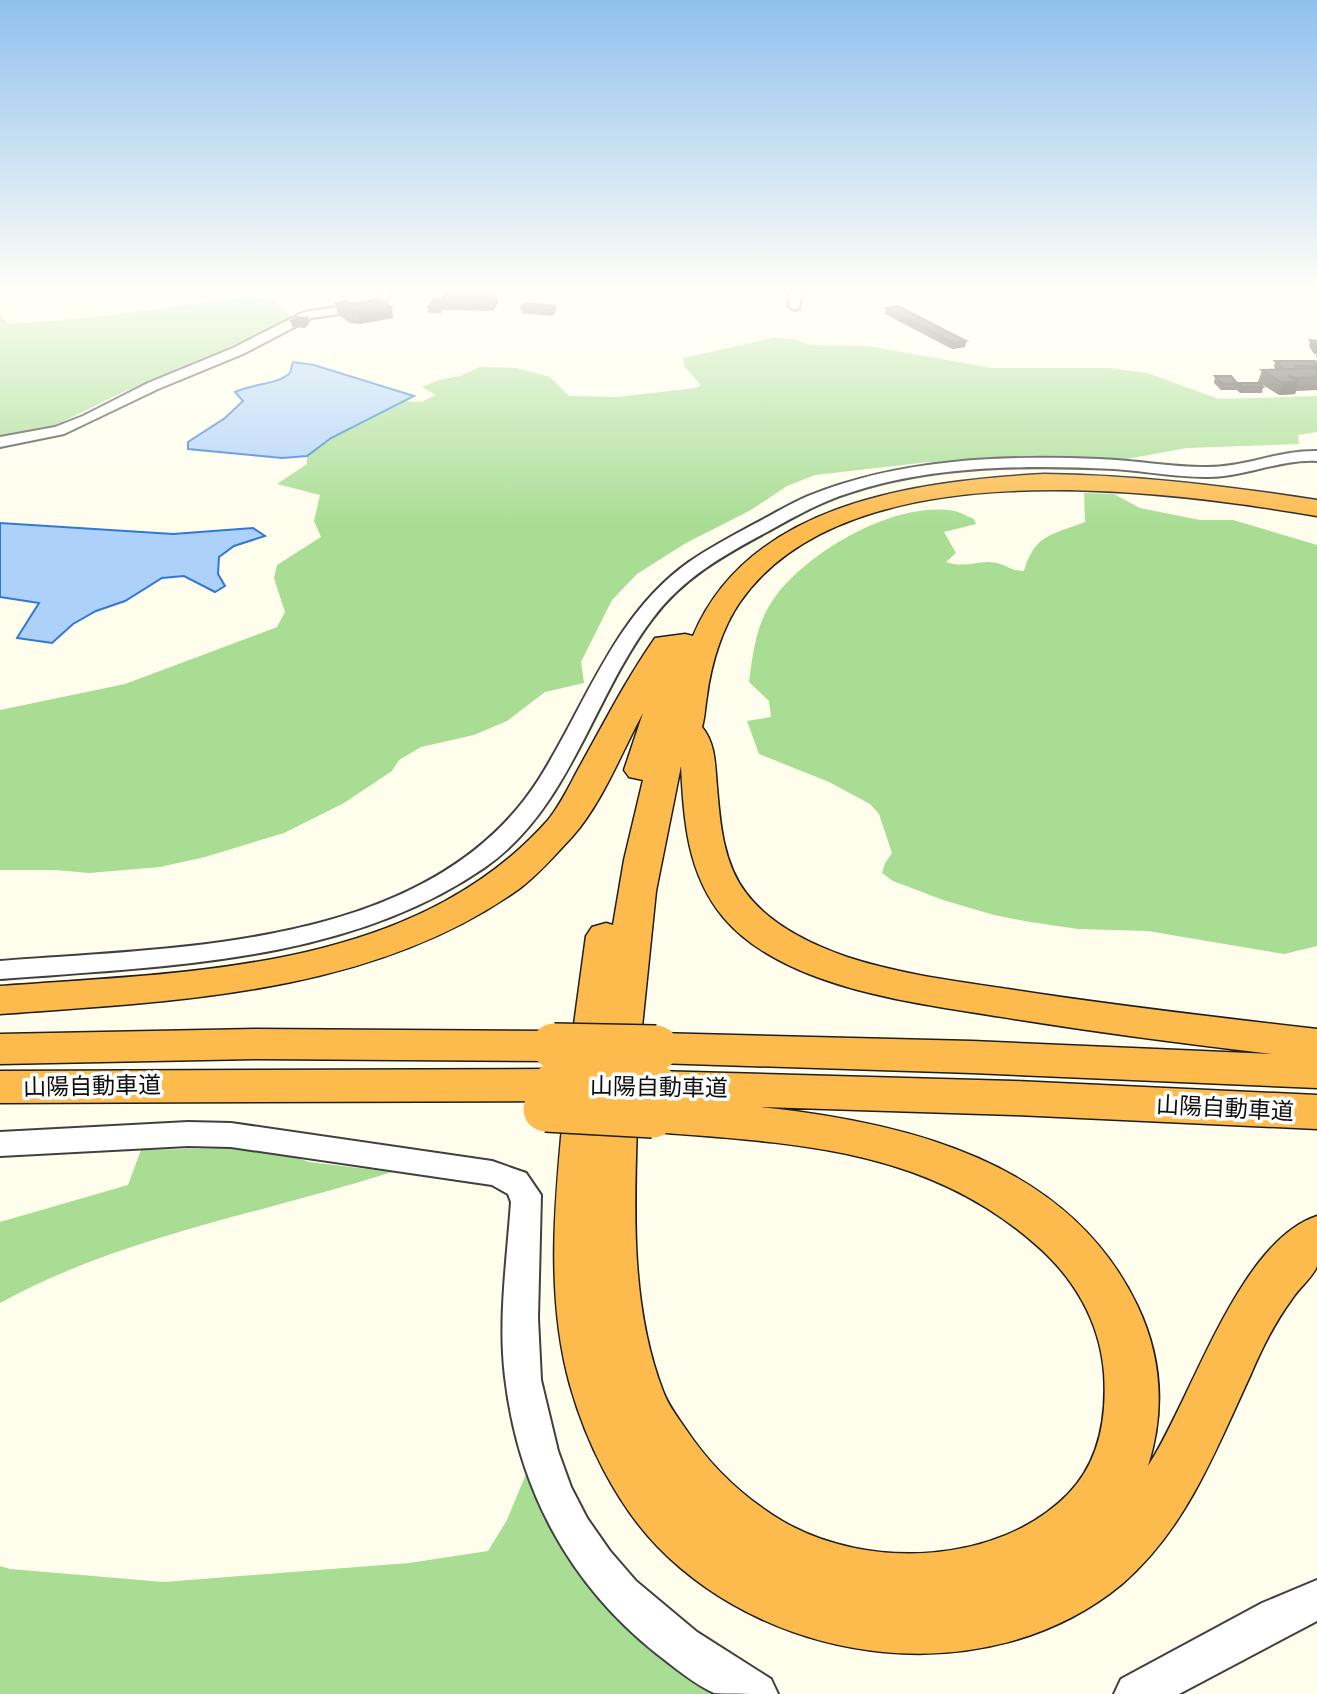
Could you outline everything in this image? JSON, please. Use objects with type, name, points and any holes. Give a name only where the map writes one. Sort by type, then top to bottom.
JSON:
[{"type":"highway","points":[[0,1000],[178,988],[268,974],[353,953],[445,916],[501,883],[537,853],[562,826],[672,635],[685,626],[710,587],[757,548],[827,513],[904,490],[972,479],[1074,474],[1149,477],[1317,498]]},
{"type":"highway","points":[[0,1107],[330,1103],[550,1080],[655,1083],[811,1130],[894,1147],[958,1169],[1014,1199],[1047,1224],[1081,1258],[1104,1290],[1120,1325],[1128,1356],[1132,1391],[1130,1425],[1120,1462],[1097,1504],[1052,1543],[1006,1568],[969,1579],[925,1583],[855,1577],[786,1556],[753,1537],[707,1500],[677,1466],[648,1420],[623,1348],[613,1286],[613,1130],[621,1024],[642,861],[664,763],[675,740],[687,730],[700,660],[710,631],[728,598],[759,563],[784,546],[818,527],[857,511],[953,489],[1059,480],[1188,488],[1317,508]]},
{"type":"highway","points":[[685,626],[688,637],[661,706],[640,775],[613,892],[592,1037],[584,1130],[580,1257],[585,1332],[594,1375],[606,1412],[634,1470],[679,1527],[727,1567],[779,1595],[831,1615],[887,1625],[935,1627],[981,1621],[1027,1607],[1072,1583],[1110,1556],[1158,1501],[1180,1465],[1258,1308],[1291,1261],[1317,1236]]},
{"type":"highway","points":[[687,730],[696,746],[704,835],[717,878],[729,898],[746,917],[766,934],[803,955],[855,974],[933,992],[1069,1013],[1317,1044]]},
{"type":"highway","name":"山陽自動車道","points":[[0,1049],[255,1044],[550,1080]]},
{"type":"highway","name":"山陽自動車道","points":[[655,1083],[972,1057],[1317,1072]]},
{"type":"highway","name":"山陽自動車道","points":[[0,1087],[550,1080],[1317,1112]]},
{"type":"street","points":[[0,442],[59,431],[194,369]]},
{"type":"street","points":[[0,970],[205,953],[278,942],[367,918],[441,884],[493,850],[534,807],[601,690],[615,658],[667,588],[704,558],[815,500],[863,484],[968,467],[1083,463],[1210,472],[1291,456],[1317,456]]},
{"type":"street","points":[[0,1144],[231,1135],[492,1173],[519,1184],[524,1189],[527,1202],[520,1338],[524,1380],[535,1434],[570,1529],[596,1567],[643,1616],[702,1662],[756,1694]]},
{"type":"street","points":[[1136,1694],[1277,1618],[1317,1600]]},
{"type":"green space","points":[[0,369],[182,369],[121,393],[50,428],[0,437]]},
{"type":"green space","points":[[475,369],[521,369],[550,377],[569,396],[617,397],[696,388],[701,385],[687,369],[1118,369],[1147,373],[1219,399],[1317,396],[1317,432],[1298,435],[1299,444],[1302,444],[1187,448],[1110,462],[946,465],[929,462],[815,475],[787,486],[751,510],[686,543],[637,574],[612,600],[581,662],[584,683],[545,692],[507,721],[474,735],[421,747],[399,760],[392,771],[344,803],[284,833],[205,857],[160,867],[89,873],[0,870],[0,710],[125,684],[277,627],[285,612],[274,578],[277,565],[321,537],[314,521],[320,495],[277,484],[307,464],[307,456],[331,438],[401,401],[421,402],[436,395],[422,387]]},
{"type":"green space","points":[[1084,493],[1114,494],[1140,508],[1200,520],[1233,520],[1317,545],[1317,946],[1284,954],[1148,931],[1078,929],[994,915],[943,900],[893,881],[882,873],[892,853],[879,814],[870,804],[829,782],[759,754],[747,721],[771,717],[769,701],[749,682],[756,639],[773,600],[806,565],[829,548],[879,522],[931,510],[959,512],[974,519],[976,524],[944,532],[956,553],[946,562],[961,565],[991,562],[1024,571],[1028,559],[1040,542],[1055,533],[1085,522]]},
{"type":"green space","points":[[229,1148],[283,1153],[309,1162],[392,1172],[143,1243],[46,1280],[0,1303],[0,1222],[128,1185],[141,1150]]},
{"type":"green space","points":[[528,1469],[557,1538],[588,1585],[628,1627],[651,1646],[722,1694],[0,1694],[0,1566],[164,1582],[409,1563],[488,1551],[507,1520]]},
{"type":"water","points":[[291,369],[327,369],[414,396],[331,438],[307,456],[282,458],[188,449],[188,442],[225,418],[243,401],[235,392],[272,382],[290,373]]},
{"type":"water","points":[[0,523],[173,534],[253,528],[265,536],[234,546],[219,557],[218,574],[225,586],[215,592],[184,576],[162,578],[125,601],[96,611],[73,624],[52,643],[17,638],[39,603],[0,597]]},
{"type":"building","points":[[1317,369],[1317,377],[1288,376],[1298,381],[1282,383],[1262,370]]},
{"type":"building","points":[[1215,376],[1231,376],[1238,384],[1222,384]]},
{"type":"building","points":[[1238,383],[1259,383],[1263,387],[1242,387]]}]
